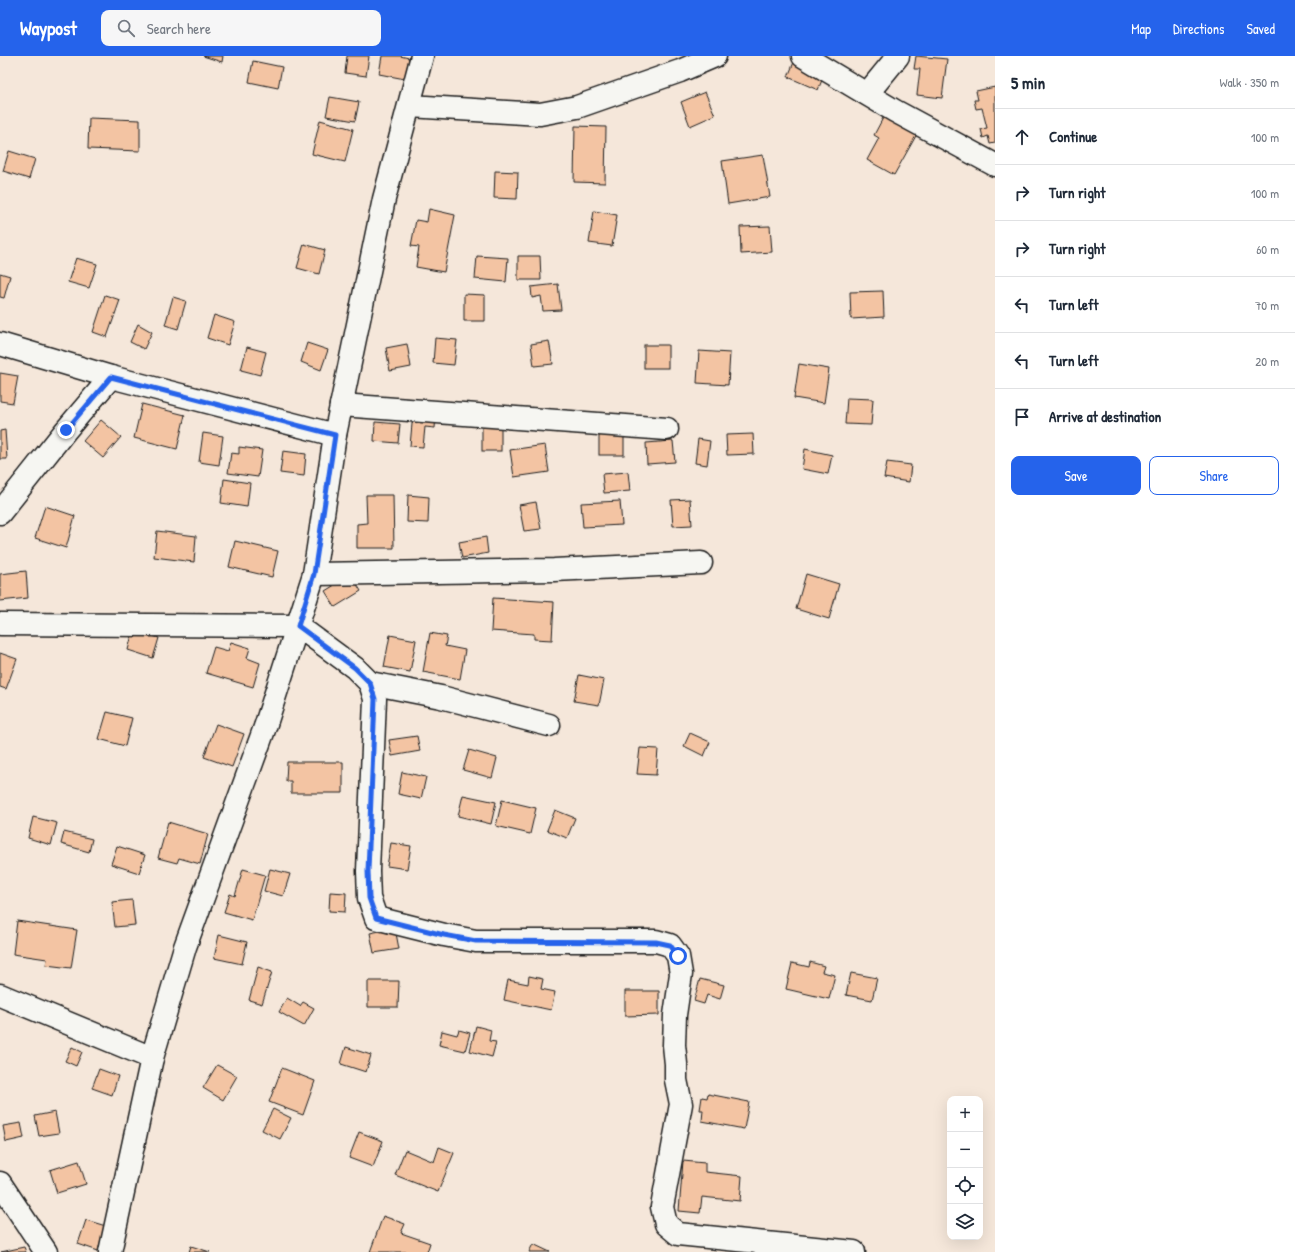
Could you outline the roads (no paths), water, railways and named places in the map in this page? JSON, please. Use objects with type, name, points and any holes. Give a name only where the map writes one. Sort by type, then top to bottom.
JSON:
[{"type":"street","points":[[110,1252],[152,1058],[185,947],[265,727],[314,574],[341,405],[384,200],[422,56]]},
{"type":"street","points":[[410,106],[540,114],[577,107],[680,72],[715,56]]},
{"type":"street","points":[[803,56],[895,111],[995,165]]},
{"type":"street","points":[[868,94],[898,56]]},
{"type":"street","points":[[0,344],[111,377],[335,435]]},
{"type":"street","points":[[0,513],[66,430],[111,377]]},
{"type":"street","points":[[341,405],[667,428]]},
{"type":"street","points":[[314,574],[554,570],[701,563]]},
{"type":"street","points":[[0,624],[298,626],[355,668],[370,683],[375,699],[368,884],[369,898],[376,918],[444,935],[476,941],[656,942],[670,945],[678,956],[681,974],[674,1045],[676,1080],[680,1104],[662,1207],[666,1224],[678,1234],[854,1252]]},
{"type":"street","points":[[370,683],[441,697],[549,725]]},
{"type":"street","points":[[0,996],[152,1058]]},
{"type":"street","points":[[0,1182],[46,1252]]}]
